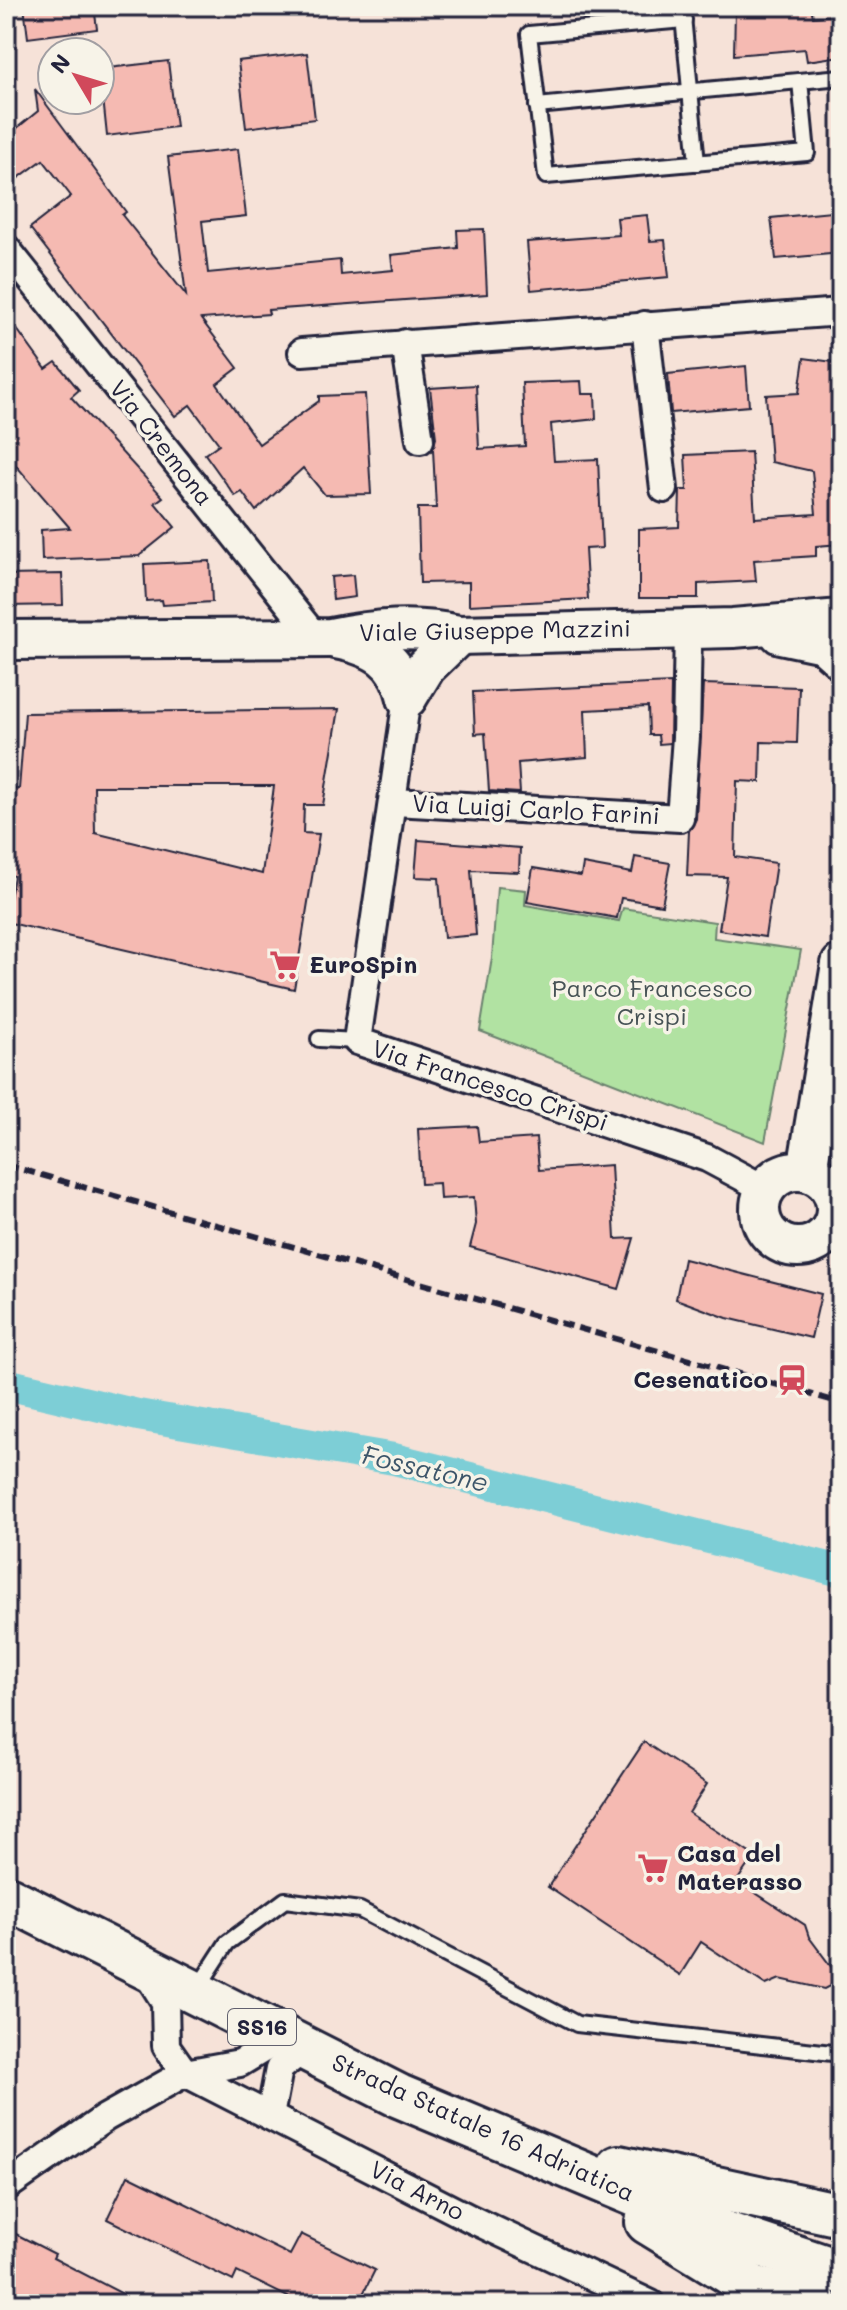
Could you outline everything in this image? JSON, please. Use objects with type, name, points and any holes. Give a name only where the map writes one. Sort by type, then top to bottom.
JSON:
[{"type":"main road","name":"Strada Statale 16 Adriatica","points":[[6,1897],[399,2096],[728,2234],[841,2272]]},
{"type":"main road","points":[[524,2146],[841,2215]]},
{"type":"main road","points":[[524,2146],[753,2287],[816,2304]]},
{"type":"street","name":"Via Cremona","points":[[6,248],[323,638]]},
{"type":"street","points":[[302,352],[841,312]]},
{"type":"street","points":[[645,325],[664,489]]},
{"type":"street","points":[[405,343],[420,440]]},
{"type":"street","name":"Viale Giuseppe Mazzini","points":[[6,640],[323,638],[370,629],[429,628],[459,635],[733,628],[841,619]]},
{"type":"street","name":"Via Luigi Carlo Farini","points":[[394,802],[680,818],[686,737],[688,628]]},
{"type":"street","points":[[733,628],[808,638],[823,643],[841,659]]},
{"type":"street","name":"Via Francesco Crispi","points":[[459,635],[426,667],[407,698],[357,1041],[707,1158],[765,1189]]},
{"type":"street","points":[[323,638],[359,643],[391,661],[402,676],[407,698]]},
{"type":"street","points":[[807,1171],[841,964]]},
{"type":"street","points":[[807,1171],[819,1176],[835,1196],[838,1222],[828,1233],[807,1246],[782,1243],[764,1226],[760,1201],[765,1189],[783,1173],[807,1171]]},
{"type":"street","points":[[142,1966],[165,2002],[166,2046],[185,2073]]},
{"type":"street","points":[[6,2187],[105,2118],[185,2073],[240,2063],[294,2043]]},
{"type":"street","points":[[270,2116],[279,2069],[294,2043]]},
{"type":"street","name":"Via Arno","points":[[185,2073],[469,2218],[651,2304]]},
{"type":"lane","points":[[697,163],[683,13],[529,34],[546,176],[697,163],[807,153],[800,81]]},
{"type":"lane","points":[[537,106],[841,77]]},
{"type":"lane","points":[[319,1039],[357,1041]]},
{"type":"lane","points":[[195,1992],[227,1943],[285,1900],[360,1910],[577,2024],[841,2054]]},
{"type":"green space","name":"Parco Francesco Crispi","points":[[497,887],[526,890],[525,905],[619,921],[623,908],[715,922],[714,938],[801,950],[765,1142],[480,1031],[492,958]]},
{"type":"building","points":[[24,6],[94,6],[97,29],[28,38]]},
{"type":"building","points":[[811,6],[813,17],[841,15],[841,56],[807,61],[805,49],[734,55],[735,11],[778,8],[778,11]]},
{"type":"building","points":[[307,53],[315,119],[246,128],[238,61]]},
{"type":"building","points":[[168,61],[176,127],[107,136],[105,116],[116,116],[116,67]]},
{"type":"building","points":[[36,113],[36,116],[55,116],[126,212],[122,215],[186,295],[168,157],[238,149],[246,216],[202,221],[208,273],[340,260],[341,275],[393,270],[391,255],[458,248],[457,230],[484,229],[487,294],[268,310],[269,314],[201,319],[238,368],[217,384],[259,444],[319,401],[319,396],[365,394],[371,494],[325,495],[303,468],[256,511],[242,492],[235,496],[205,454],[219,444],[190,405],[175,416],[30,228],[71,196],[43,160],[6,187],[6,137]]},
{"type":"building","points":[[841,211],[841,253],[776,259],[771,218]]},
{"type":"building","points":[[647,215],[650,241],[665,240],[669,277],[531,290],[527,242],[619,235],[617,218]]},
{"type":"building","points":[[6,314],[46,369],[56,362],[79,390],[71,397],[163,497],[155,503],[175,527],[139,556],[42,560],[41,530],[70,528],[6,454]]},
{"type":"building","points":[[804,358],[841,363],[841,544],[816,546],[816,556],[754,560],[756,581],[698,584],[698,598],[639,598],[639,529],[679,527],[680,490],[687,490],[685,455],[751,452],[755,518],[816,514],[812,471],[771,462],[766,395],[799,393]]},
{"type":"building","points":[[746,366],[749,406],[671,413],[668,374]]},
{"type":"building","points":[[581,381],[582,394],[595,394],[596,419],[551,424],[554,461],[598,459],[602,548],[585,549],[588,599],[469,605],[469,582],[420,583],[418,508],[436,508],[433,449],[436,438],[430,388],[476,385],[479,449],[525,446],[522,383]]},
{"type":"building","points":[[210,561],[212,602],[163,605],[162,600],[146,601],[144,564]]},
{"type":"building","points":[[62,574],[63,605],[6,606],[6,575]]},
{"type":"building","points":[[353,575],[355,597],[333,600],[331,577]]},
{"type":"building","points":[[671,683],[670,743],[659,744],[658,735],[649,735],[648,707],[585,710],[587,757],[518,763],[520,793],[489,791],[485,733],[475,734],[473,692]]},
{"type":"building","points":[[703,684],[799,687],[797,743],[761,742],[760,782],[737,781],[735,857],[776,863],[765,937],[719,930],[727,877],[687,876],[689,831],[696,819]]},
{"type":"building","points":[[339,709],[323,805],[304,805],[303,833],[319,834],[294,989],[6,922],[14,876],[6,874],[6,789],[19,789],[25,713]],"holes":[[[94,786],[274,786],[262,874],[95,833]]]},
{"type":"building","points":[[418,840],[520,848],[519,872],[471,870],[476,935],[444,938],[439,878],[415,877]]},
{"type":"building","points":[[635,857],[670,863],[662,905],[621,898],[617,918],[527,902],[533,868],[581,876],[583,864],[632,873]]},
{"type":"building","points":[[477,1126],[479,1142],[536,1138],[539,1170],[611,1165],[615,1239],[634,1238],[619,1289],[470,1247],[476,1224],[474,1197],[440,1199],[439,1183],[421,1184],[418,1129]]},
{"type":"building","name":"Cesenatico","points":[[684,1259],[821,1294],[811,1338],[727,1318],[676,1299]]},
{"type":"building","name":"Casa del Materasso","points":[[644,1742],[707,1784],[689,1813],[754,1856],[737,1881],[805,1925],[809,1937],[841,1980],[824,1989],[780,1979],[766,1985],[701,1942],[680,1975],[548,1887]]},
{"type":"building","points":[[128,2175],[290,2255],[301,2234],[375,2270],[358,2304],[302,2304],[237,2272],[233,2281],[107,2219]]},
{"type":"building","points":[[6,2229],[55,2254],[53,2258],[142,2304],[6,2304]]},
{"type":"waterway","name":"Fossatone","points":[[6,1384],[138,1415],[394,1459],[841,1571]]},
{"type":"railway","points":[[6,1165],[841,1403]]},
{"type":"place","name":"EuroSpin","points":[[285,965]]},
{"type":"place","name":"Cesenatico","points":[[792,1380]]},
{"type":"place","name":"Casa del Materasso","points":[[653,1868]]}]
